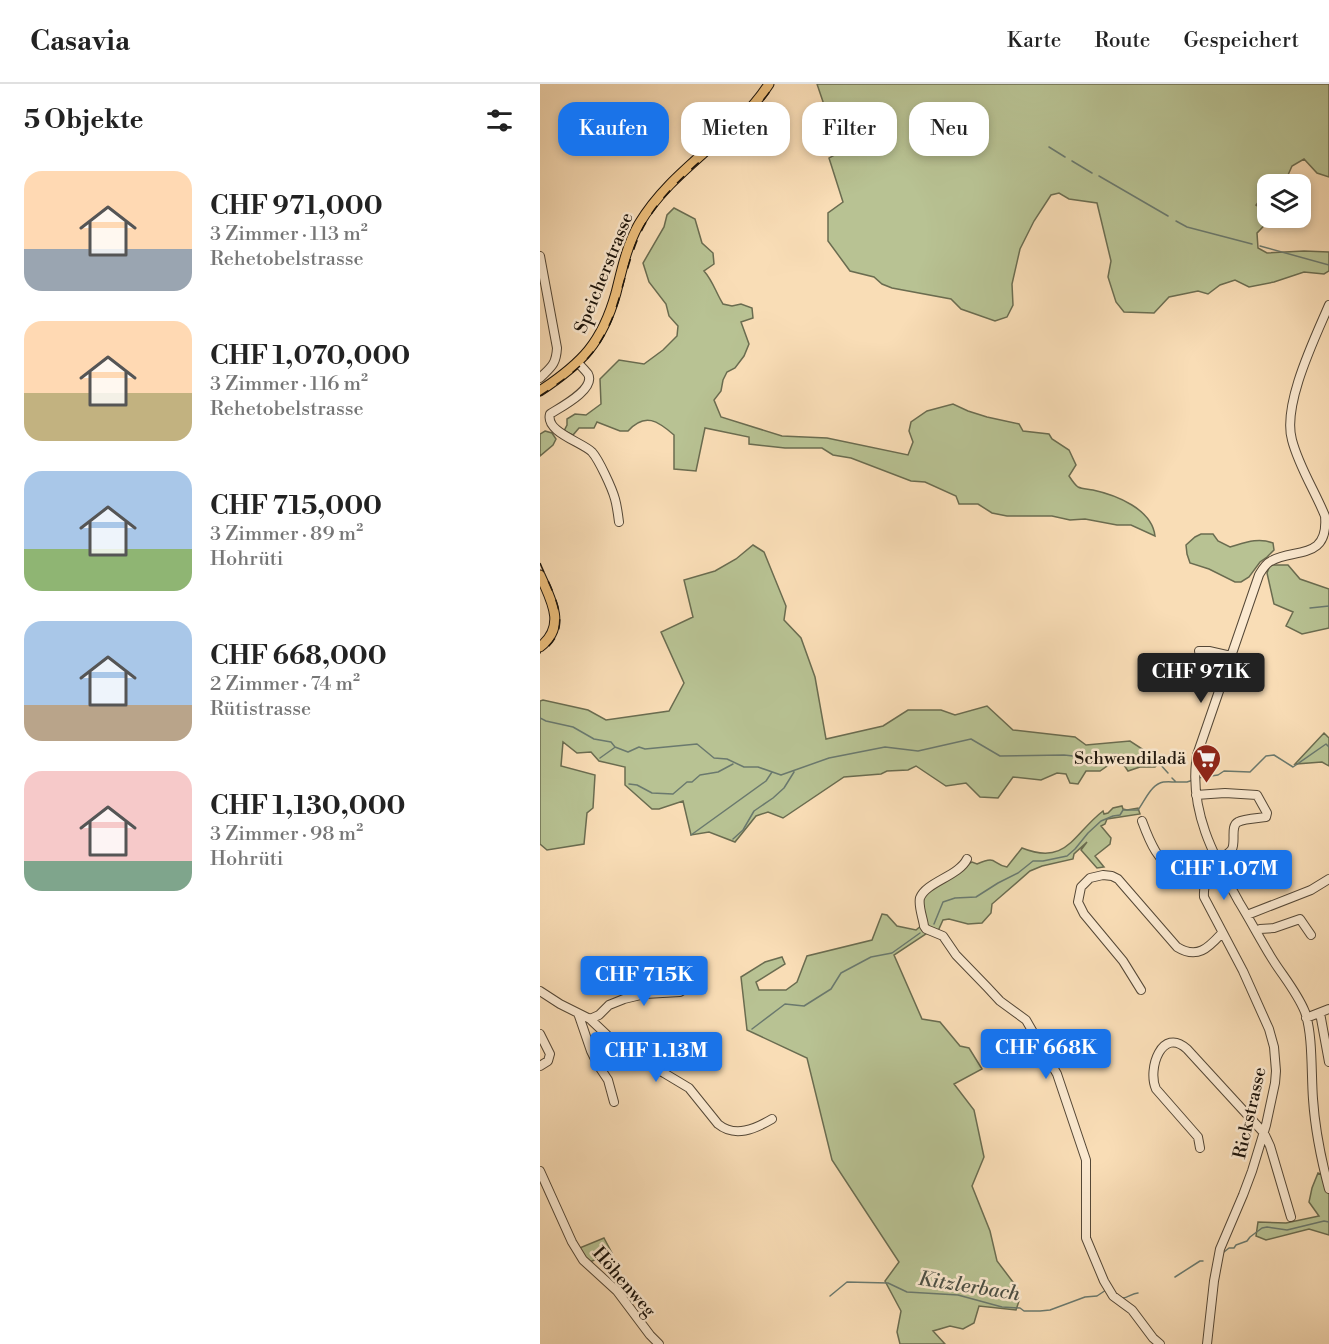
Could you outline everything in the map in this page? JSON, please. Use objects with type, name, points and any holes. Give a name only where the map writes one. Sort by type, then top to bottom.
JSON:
[{"type":"main road","name":"Speicherstrasse","points":[[540,389],[558,379],[578,363],[593,345],[612,306],[633,234],[647,211],[665,189],[749,110],[770,84]]},
{"type":"main road","points":[[540,575],[552,603],[555,624],[550,636],[540,647]]},
{"type":"street","points":[[540,256],[557,348],[555,363],[540,378]]},
{"type":"street","points":[[1329,304],[1299,380],[1290,420],[1294,448],[1325,516],[1325,535],[1320,544],[1307,553],[1275,559],[1263,568],[1255,585],[1197,755],[1195,779],[1196,795],[1206,836],[1221,870],[1256,932],[1294,992],[1306,1018],[1316,1130],[1329,1189]]},
{"type":"street","points":[[578,363],[588,375],[588,384],[583,392],[550,414],[549,419],[563,434],[594,454],[615,498],[620,522]]},
{"type":"street","points":[[1199,651],[1231,656]]},
{"type":"street","points":[[1196,795],[1225,793],[1257,795],[1267,813],[1266,817],[1236,822],[1233,848],[1217,860]]},
{"type":"street","points":[[1142,821],[1150,841],[1167,866],[1177,873],[1208,879],[1221,870]]},
{"type":"street","points":[[967,859],[962,867],[920,898],[924,926],[943,936],[956,955],[987,987],[1026,1020],[1057,1074],[1086,1160],[1086,1238],[1104,1281],[1113,1296],[1131,1310],[1160,1344]]},
{"type":"street","points":[[1141,990],[1123,962],[1080,908],[1081,887],[1090,878],[1103,874],[1118,879],[1177,947],[1184,951],[1207,949],[1222,933]]},
{"type":"street","name":"Rickstrasse","points":[[1207,1344],[1220,1249],[1244,1195],[1264,1133],[1275,1083],[1276,1058],[1269,1029],[1204,897],[1204,888],[1208,879]]},
{"type":"street","points":[[1247,915],[1311,890],[1329,879]]},
{"type":"street","points":[[1256,932],[1300,919],[1311,935]]},
{"type":"street","points":[[590,1019],[599,1015],[609,1005],[624,999],[645,994],[680,992],[691,985]]},
{"type":"street","points":[[540,991],[590,1019],[609,1037],[620,1052],[633,1056],[689,1089],[723,1128],[729,1131],[746,1130],[772,1119]]},
{"type":"street","points":[[1306,1018],[1329,1009]]},
{"type":"street","points":[[578,1013],[591,1051],[608,1080],[614,1102]]},
{"type":"street","points":[[1320,1013],[1329,1062]]},
{"type":"street","points":[[540,1034],[550,1054],[548,1061],[540,1066]]},
{"type":"street","points":[[1200,1148],[1198,1137],[1153,1083],[1153,1071],[1158,1053],[1168,1043],[1182,1044],[1264,1133],[1291,1217]]},
{"type":"street","name":"Höhenweg","points":[[540,1171],[572,1242],[584,1260],[617,1291],[659,1344]]},
{"type":"green space","points":[[817,84],[1329,84],[1329,177],[1317,173],[1304,159],[1292,166],[1288,174],[1257,174],[1256,205],[1257,228],[1261,228],[1257,233],[1258,248],[1267,253],[1329,252],[1329,271],[1324,274],[1304,272],[1249,287],[1235,280],[1220,285],[1208,294],[1198,291],[1169,297],[1154,313],[1124,312],[1116,302],[1108,277],[1111,261],[1097,203],[1069,199],[1059,193],[1051,195],[1020,249],[1012,284],[1013,305],[1007,317],[995,321],[961,309],[951,299],[892,288],[882,284],[874,277],[850,271],[828,241],[828,213],[843,202],[829,158],[833,156],[897,156],[897,102],[823,102]]},
{"type":"green space","points":[[674,208],[695,219],[702,243],[713,253],[714,264],[704,271],[723,304],[732,306],[741,304],[752,308],[753,318],[741,322],[749,344],[735,368],[727,372],[721,391],[714,400],[721,417],[782,436],[827,438],[908,455],[913,442],[909,431],[911,422],[927,411],[953,404],[987,417],[1019,424],[1023,431],[1049,434],[1052,439],[1069,450],[1076,465],[1069,476],[1077,486],[1112,496],[1132,505],[1147,518],[1155,536],[1131,525],[1117,525],[1085,519],[1070,520],[1052,516],[1007,516],[992,513],[978,504],[959,504],[956,496],[925,482],[911,481],[851,458],[833,455],[822,448],[785,448],[749,444],[749,437],[705,428],[696,471],[674,469],[674,435],[651,421],[640,422],[628,431],[620,431],[597,422],[594,428],[579,428],[573,435],[564,431],[567,419],[575,414],[586,415],[601,404],[600,379],[619,360],[644,364],[677,336],[678,326],[669,316],[666,304],[649,282],[643,263],[664,227],[667,215]]},
{"type":"green space","points":[[545,431],[552,433],[556,439],[553,445],[540,456],[540,434]]},
{"type":"green space","points":[[1201,534],[1213,534],[1218,541],[1230,547],[1251,541],[1267,541],[1273,543],[1274,550],[1260,562],[1249,577],[1241,582],[1235,582],[1209,569],[1190,563],[1186,545]]},
{"type":"green space","points":[[753,545],[764,552],[786,606],[784,620],[801,638],[815,677],[826,739],[883,726],[908,710],[941,710],[955,715],[987,706],[1013,730],[1075,737],[1086,745],[1130,741],[1159,760],[1159,763],[1155,767],[1140,767],[1128,771],[1122,762],[1113,762],[1100,771],[1086,771],[1078,784],[1070,783],[1066,774],[1057,773],[1041,780],[1013,777],[998,798],[980,797],[966,783],[946,786],[916,766],[908,770],[844,777],[783,818],[768,812],[756,816],[735,842],[709,832],[691,835],[683,801],[652,809],[625,785],[625,767],[599,761],[591,752],[577,753],[563,742],[561,766],[595,775],[593,808],[587,813],[584,844],[547,850],[540,844],[540,701],[588,710],[606,720],[669,711],[684,683],[661,632],[693,617],[684,580],[715,571],[736,559]]},
{"type":"green space","points":[[1270,565],[1288,565],[1300,579],[1329,589],[1329,628],[1302,634],[1286,626],[1293,612],[1274,604],[1267,573]]},
{"type":"green space","points":[[1324,733],[1329,738],[1329,766],[1322,762],[1295,764]]},
{"type":"green space","points":[[1122,806],[1127,810],[1138,808],[1140,814],[1107,819],[1101,826],[1111,838],[1110,844],[1095,856],[1104,867],[1097,868],[1081,850],[1087,842],[1074,854],[1073,859],[1030,871],[992,904],[991,913],[982,923],[968,924],[949,919],[943,920],[938,931],[928,928],[922,907],[924,895],[966,865],[972,862],[977,864],[992,860],[1007,867],[1022,848],[1037,853],[1059,850],[1076,838],[1103,811],[1104,814],[1108,813],[1113,808]]},
{"type":"green space","points":[[882,914],[887,915],[897,926],[916,930],[922,925],[929,932],[894,955],[922,1019],[940,1022],[960,1046],[969,1048],[982,1069],[954,1084],[974,1110],[984,1157],[972,1186],[990,1231],[997,1261],[1016,1286],[1020,1298],[1016,1310],[979,1306],[974,1323],[963,1329],[950,1326],[933,1331],[945,1344],[900,1344],[897,1332],[901,1311],[885,1281],[899,1262],[832,1160],[807,1058],[747,1030],[741,977],[765,962],[782,957],[785,964],[756,982],[759,990],[786,990],[797,982],[807,956],[872,940]]},
{"type":"green space","points":[[1318,1173],[1329,1178],[1329,1235],[1309,1229],[1266,1240],[1256,1236],[1258,1222],[1286,1223],[1319,1216],[1309,1202]]},
{"type":"green space","points":[[604,1238],[612,1253],[587,1263],[577,1249]]},
{"type":"waterway","points":[[1049,147],[1065,157]]},
{"type":"waterway","points":[[1072,161],[1092,173]]},
{"type":"waterway","points":[[1099,176],[1168,216]]},
{"type":"waterway","points":[[1176,221],[1187,227],[1252,244]]},
{"type":"waterway","points":[[1260,246],[1329,265]]},
{"type":"waterway","points":[[1310,608],[1329,606]]},
{"type":"waterway","points":[[540,718],[573,727],[594,739],[611,742],[615,747],[628,752],[639,747],[645,749],[697,744],[714,758],[727,759],[744,767],[758,767],[781,775],[829,758],[885,747],[918,751],[971,739],[1000,756],[1064,755],[1092,758],[1115,754],[1159,763],[1168,773]]},
{"type":"waterway","points":[[1197,778],[1218,775],[1224,771],[1250,772],[1266,756],[1274,755],[1293,767],[1326,744],[1329,747]]},
{"type":"waterway","points":[[600,758],[614,748]]},
{"type":"waterway","points":[[629,784],[637,785],[652,793],[673,794],[700,775],[718,772],[733,764]]},
{"type":"waterway","points":[[691,835],[766,781],[772,772]]},
{"type":"waterway","points":[[733,839],[743,830],[754,811],[784,788],[794,772]]},
{"type":"waterway","points":[[1172,778],[1176,782],[1193,780]]},
{"type":"waterway","points":[[934,924],[943,902],[955,898],[976,897],[1018,873],[1033,861],[1067,856],[1101,821],[1120,815],[1123,810],[1138,810],[1156,785],[1163,782],[1176,782]]},
{"type":"waterway","points":[[752,1029],[785,1004],[804,1006],[831,989],[841,973],[871,957],[892,953],[920,933]]},
{"type":"waterway","name":"Kitzlerbach","points":[[1224,1252],[1247,1241],[1262,1228],[1287,1230],[1324,1221],[1329,1222]]},
{"type":"waterway","name":"Kitzlerbach","points":[[1175,1277],[1203,1261]]},
{"type":"waterway","name":"Kitzlerbach","points":[[830,1296],[847,1282],[888,1283],[907,1292],[958,1295],[1002,1307],[1040,1311],[1050,1310],[1085,1297],[1097,1296],[1106,1290]]},
{"type":"waterway","name":"Kitzlerbach","points":[[1123,1298],[1138,1293]]},
{"type":"railway","points":[[540,396],[578,368],[604,335],[617,305],[634,248],[650,216],[679,181],[746,119],[775,84]]},
{"type":"railway","points":[[540,563],[555,599],[560,622],[551,644],[540,653]]},
{"type":"place","name":"Schwendiladä","points":[[1207,784]]}]
